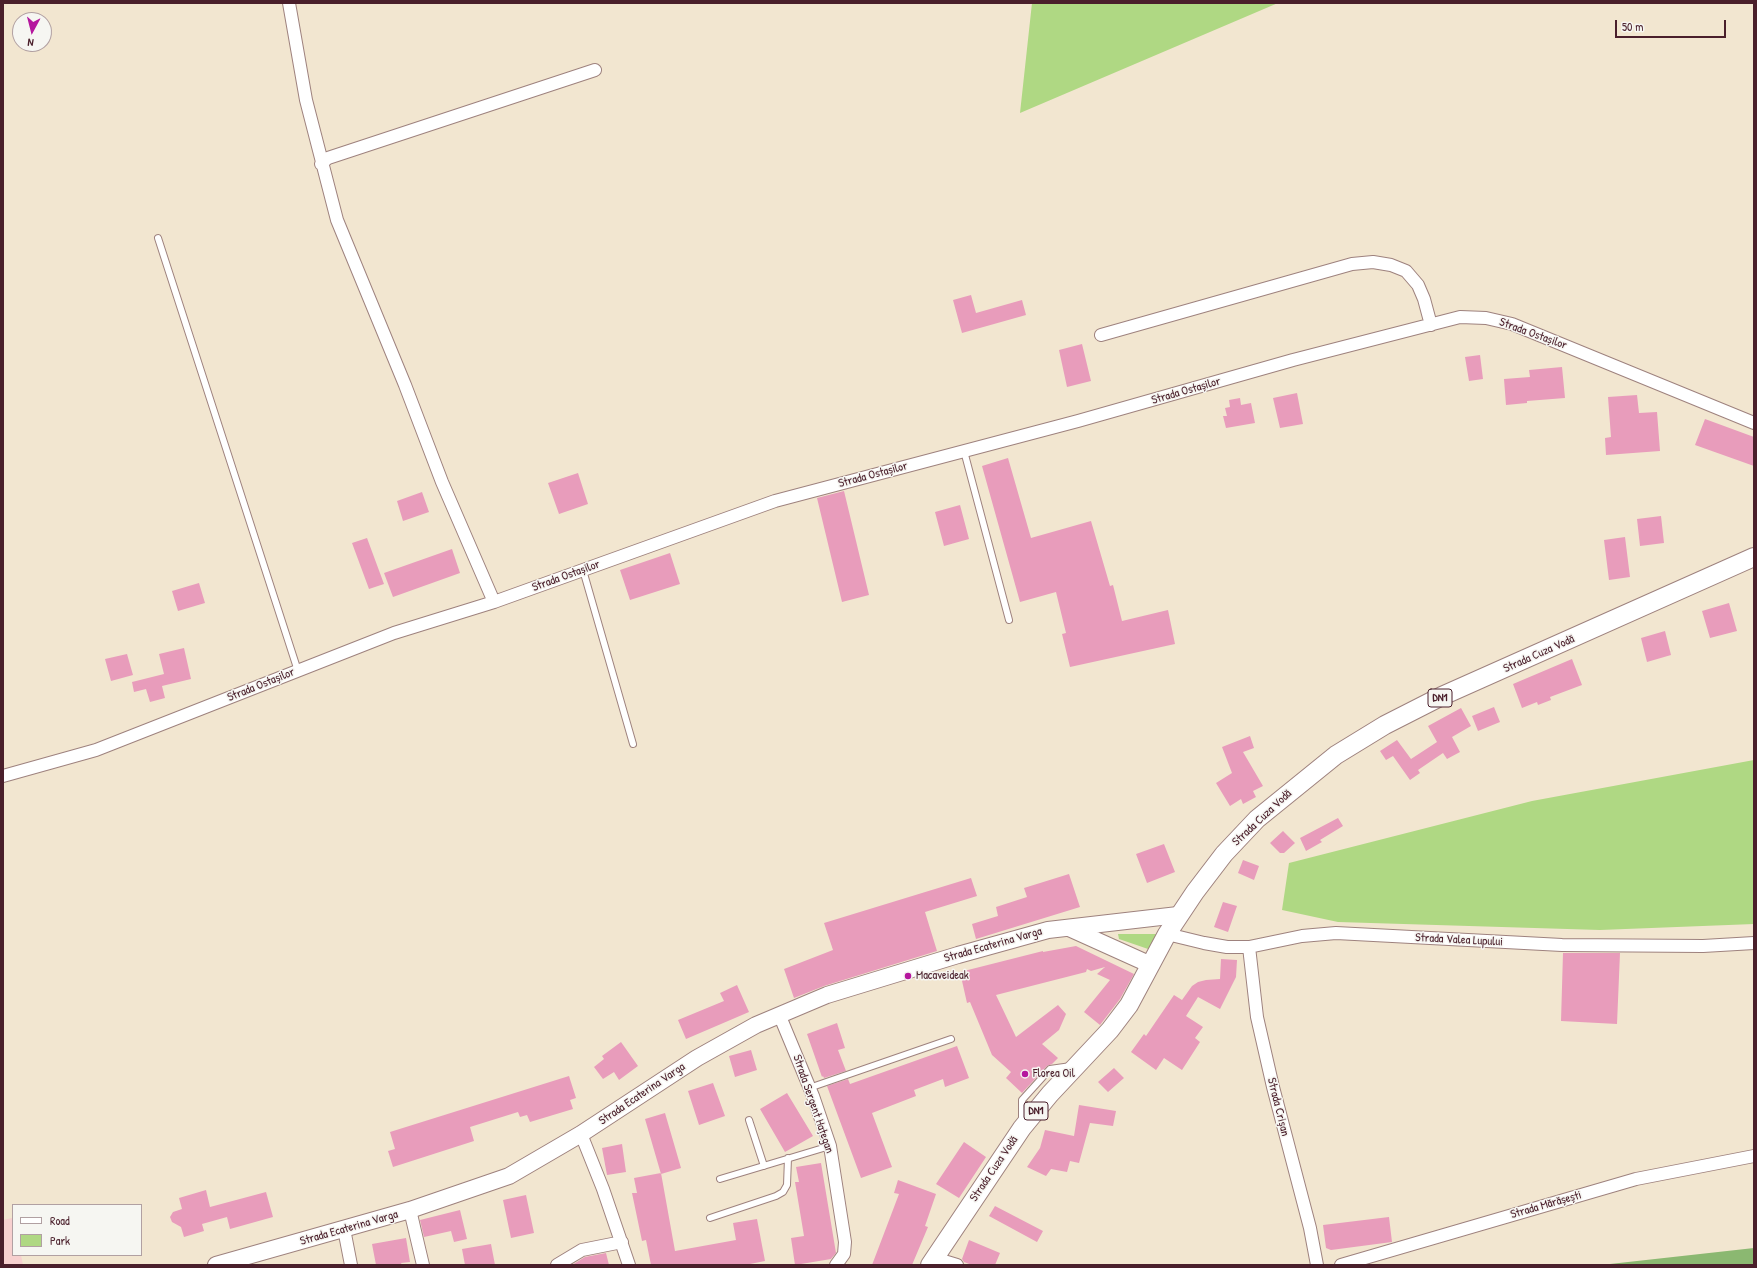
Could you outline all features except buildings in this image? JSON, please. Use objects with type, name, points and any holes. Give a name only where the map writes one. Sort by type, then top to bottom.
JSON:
[{"type":"main road","name":"Strada Cuza Vodă","points":[[932,1261],[1022,1128],[1050,1094],[1120,1018],[1129,1005],[1178,915],[1224,854],[1257,819],[1336,755],[1385,725],[1442,696],[1754,557]]},
{"type":"main road","name":"Strada Ecaterina Varga","points":[[216,1265],[410,1210],[509,1176],[581,1134],[697,1058],[756,1025],[827,995],[972,951],[1048,930],[1178,915]]},
{"type":"main road","name":"Strada Ecaterina Varga","points":[[1069,928],[1151,965]]},
{"type":"street","points":[[289,3],[306,100],[321,164],[337,220],[393,356],[442,482],[494,602]]},
{"type":"street","points":[[321,164],[328,158],[595,70]]},
{"type":"street","points":[[1101,335],[1352,264],[1373,262],[1391,264],[1406,271],[1418,285],[1424,299],[1431,325]]},
{"type":"street","name":"Strada Ostașilor","points":[[3,776],[96,750],[394,633],[494,602],[775,501],[1078,421],[1293,360],[1460,317],[1486,318],[1512,324],[1754,423]]},
{"type":"street","name":"Strada Valea Lupului","points":[[1167,934],[1227,947],[1249,947],[1302,936],[1336,933],[1562,945],[1703,946],[1754,943]]},
{"type":"street","name":"Strada Crișan","points":[[1249,947],[1257,1017],[1273,1087],[1310,1228],[1317,1265]]},
{"type":"street","name":"Strada Sergent Hațegan","points":[[780,1014],[810,1088],[830,1146],[845,1242],[844,1254],[836,1265]]},
{"type":"street","points":[[581,1134],[603,1189],[629,1265]]},
{"type":"street","name":"Strada Mărășești","points":[[1341,1265],[1636,1179],[1754,1156]]},
{"type":"street","points":[[410,1210],[423,1265]]},
{"type":"street","points":[[344,1229],[351,1265]]},
{"type":"street","points":[[557,1265],[582,1250],[622,1242]]},
{"type":"street","points":[[932,1261],[957,1265]]},
{"type":"lane","points":[[158,238],[298,670]]},
{"type":"lane","points":[[964,451],[1009,620]]},
{"type":"lane","points":[[583,570],[633,744]]},
{"type":"lane","points":[[810,1088],[951,1039]]},
{"type":"lane","points":[[749,1120],[764,1166]]},
{"type":"lane","points":[[720,1179],[830,1146]]},
{"type":"lane","points":[[710,1218],[776,1196],[783,1192],[787,1185],[788,1158]]},
{"type":"shaded area","points":[[12,1218],[12,1256],[21,1256],[23,1265],[3,1265],[3,1220]]},
{"type":"green space","points":[[1032,3],[1278,3],[1020,113]]},
{"type":"green space","points":[[1754,760],[1754,924],[1600,930],[1338,922],[1282,910],[1289,863],[1532,801]]},
{"type":"green space","points":[[1118,934],[1156,934],[1151,950],[1119,939]]},
{"type":"green space","points":[[1754,1248],[1754,1265],[1601,1265]]},
{"type":"place","name":"Macaveideak","points":[[908,976]]},
{"type":"place","name":"Florea Oil","points":[[1025,1074]]}]
